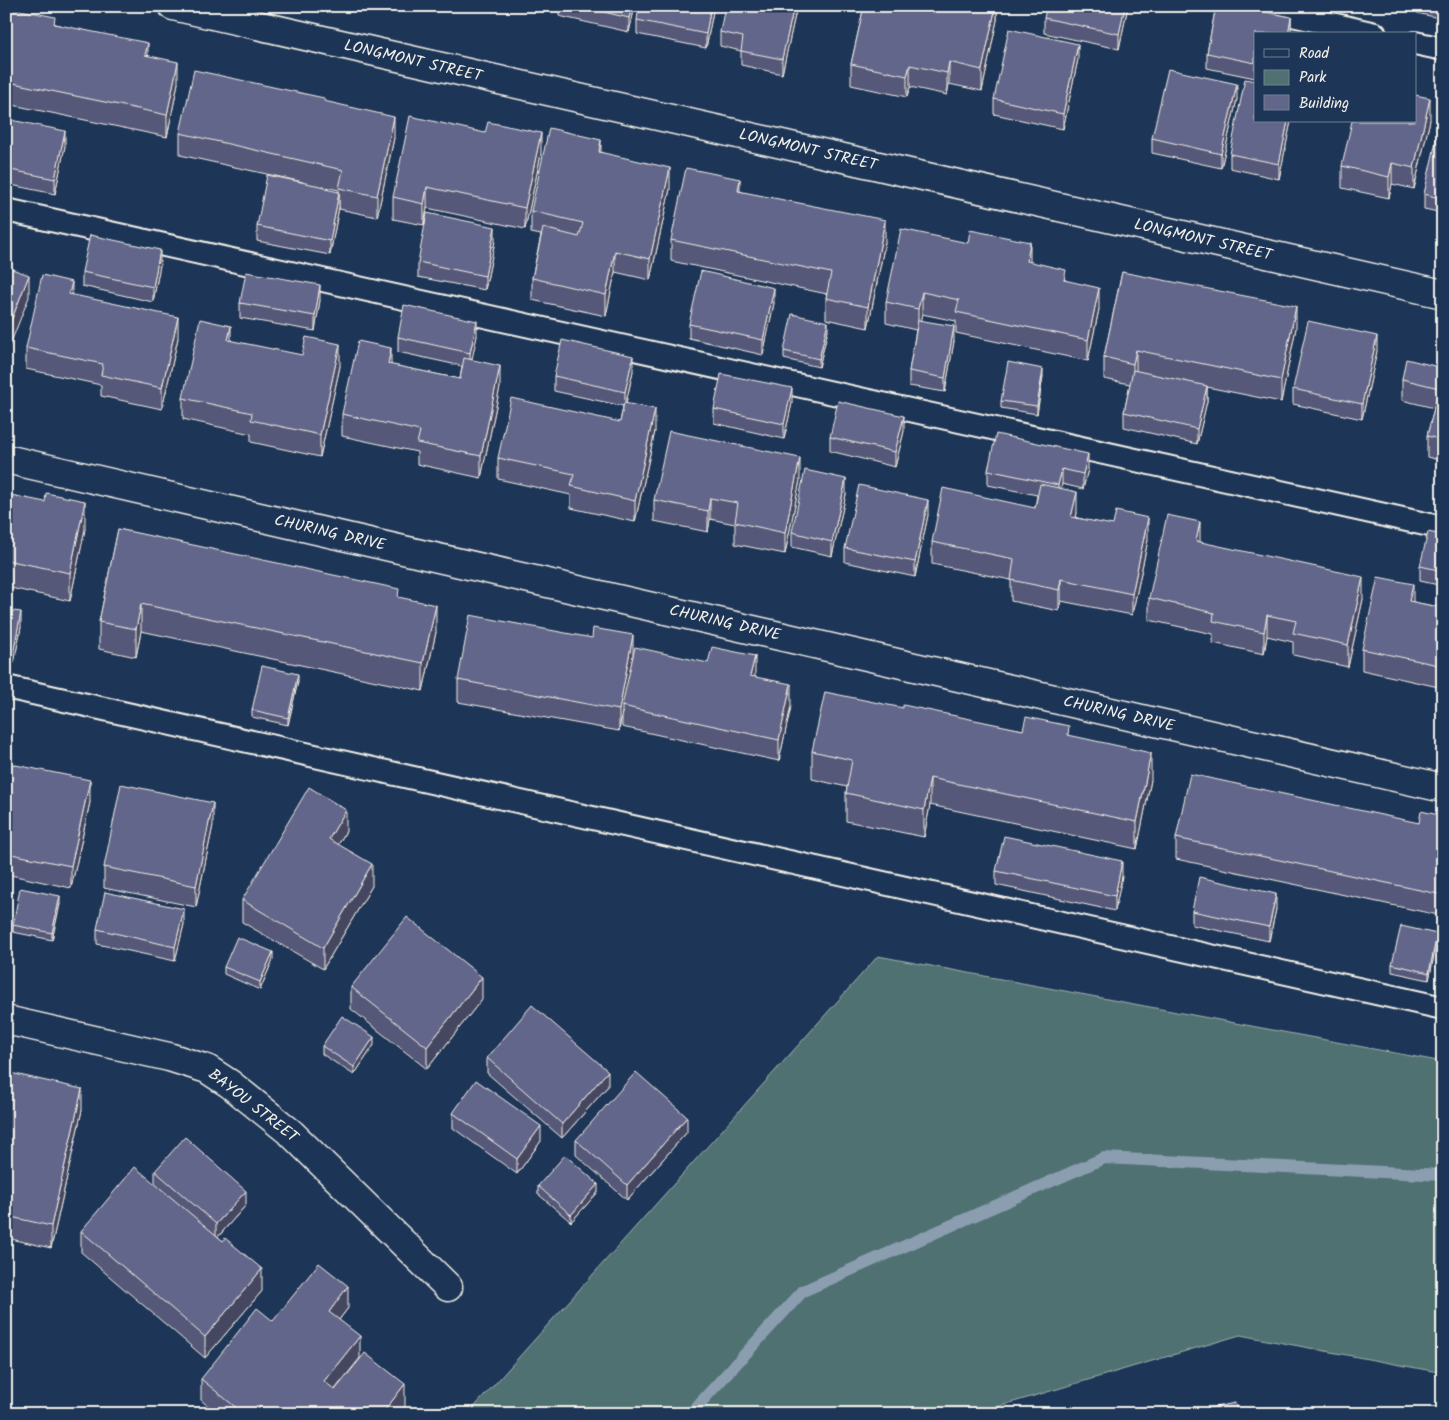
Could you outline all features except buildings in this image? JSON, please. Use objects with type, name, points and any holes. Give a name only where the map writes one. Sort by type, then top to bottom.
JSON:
[{"type":"street","name":"LONGMONT STREET","points":[[173,6],[1443,294]]},
{"type":"street","name":"CHURING DRIVE","points":[[6,459],[1443,788]]},
{"type":"street","name":"BAYOU STREET","points":[[6,1020],[169,1057],[207,1069],[230,1084],[292,1133],[448,1287]]},
{"type":"lane","points":[[1253,6],[1367,32]]},
{"type":"lane","points":[[1416,43],[1443,49]]},
{"type":"lane","points":[[6,210],[1443,528]]},
{"type":"lane","points":[[6,687],[1443,1008]]},
{"type":"green space","points":[[878,956],[1443,1062],[1443,1373],[1240,1335],[973,1414],[468,1414]]},
{"type":"waterway","points":[[690,1414],[803,1291],[1104,1158],[1443,1175]]}]
